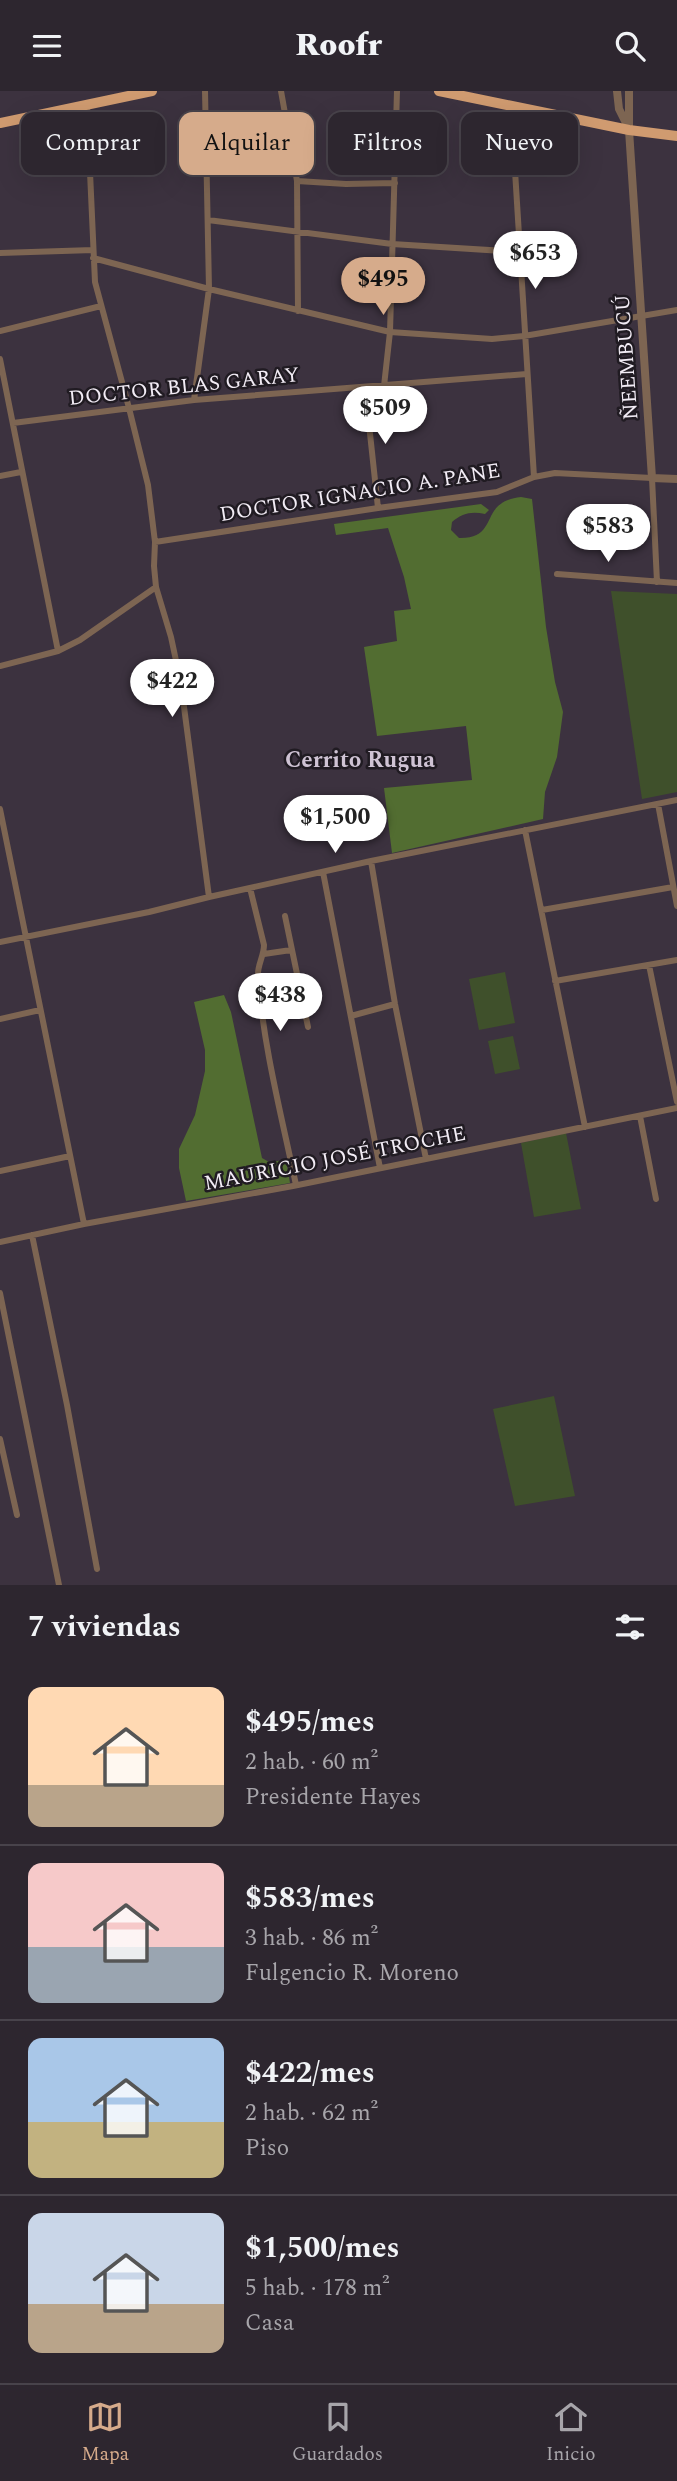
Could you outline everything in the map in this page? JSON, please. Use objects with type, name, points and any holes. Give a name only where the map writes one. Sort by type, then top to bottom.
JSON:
[{"type":"highway","points":[[0,123],[152,91]]},
{"type":"highway","points":[[439,91],[629,130],[677,136]]},
{"type":"street","points":[[194,400],[209,289],[205,91]]},
{"type":"street","points":[[281,91],[298,181],[298,311]]},
{"type":"street","points":[[384,386],[390,332],[397,91]]},
{"type":"street","points":[[617,91],[619,109],[629,130]]},
{"type":"street","points":[[629,91],[629,130]]},
{"type":"street","points":[[87,106],[95,282],[148,485],[155,542],[156,587],[181,684],[209,897]]},
{"type":"street","points":[[510,106],[534,477]]},
{"type":"street","name":"ÑEEMBUCÚ","points":[[629,130],[657,582]]},
{"type":"street","points":[[298,181],[395,183]]},
{"type":"street","points":[[208,220],[391,244],[520,252]]},
{"type":"street","points":[[0,253],[93,254],[209,289],[390,332],[492,339],[677,310]]},
{"type":"street","points":[[0,331],[101,306]]},
{"type":"street","points":[[0,359],[4,396],[13,423],[58,651]]},
{"type":"street","name":"DOCTOR BLAS GARAY","points":[[13,423],[194,400],[527,374]]},
{"type":"street","points":[[365,387],[378,508]]},
{"type":"street","points":[[0,476],[21,472]]},
{"type":"street","name":"DOCTOR IGNACIO A. PANE","points":[[155,542],[497,492],[534,477],[555,473],[652,478]]},
{"type":"street","points":[[652,478],[677,479]]},
{"type":"street","points":[[557,574],[677,583]]},
{"type":"street","points":[[0,666],[58,651],[80,640],[156,587]]},
{"type":"street","points":[[0,943],[371,861],[677,800]]},
{"type":"street","points":[[658,804],[677,906]]},
{"type":"street","points":[[0,809],[84,1224]]},
{"type":"street","points":[[525,830],[585,1127]]},
{"type":"street","points":[[0,857],[9,855]]},
{"type":"street","points":[[371,861],[426,1159]]},
{"type":"street","points":[[323,872],[380,1168]]},
{"type":"street","points":[[542,910],[673,887]]},
{"type":"street","points":[[250,888],[264,954],[258,973],[273,1074],[296,1185]]},
{"type":"street","points":[[285,916],[308,1027]]},
{"type":"street","points":[[264,954],[291,950]]},
{"type":"street","points":[[555,981],[677,960]]},
{"type":"street","points":[[649,965],[677,1103]]},
{"type":"street","points":[[351,1016],[396,1004]]},
{"type":"street","points":[[0,1019],[40,1010]]},
{"type":"street","name":"MAURICIO JOSÉ TROCHE","points":[[0,1242],[677,1108]]},
{"type":"street","points":[[640,1116],[656,1199]]},
{"type":"street","points":[[0,1171],[70,1156]]},
{"type":"street","points":[[32,1235],[97,1569]]},
{"type":"street","points":[[0,1293],[59,1585]]},
{"type":"street","points":[[0,1439],[3,1464],[17,1515]]},
{"type":"green space","points":[[521,497],[532,499],[546,627],[563,712],[557,757],[545,792],[543,819],[392,853],[384,788],[472,780],[466,726],[377,736],[364,647],[397,641],[394,611],[411,609],[388,528],[336,535],[334,524],[481,504],[489,510],[485,514],[467,513],[452,522],[451,530],[459,538],[472,537],[480,533],[499,506],[507,500]]},
{"type":"green space","points":[[611,591],[677,594],[677,792],[642,799]]},
{"type":"green space","points":[[505,972],[515,1023],[479,1030],[469,979]]},
{"type":"green space","points":[[224,995],[231,1012],[262,1158],[269,1162],[286,1160],[290,1183],[186,1201],[179,1168],[179,1149],[195,1115],[205,1071],[205,1050],[194,1002]]},
{"type":"green space","points":[[513,1036],[520,1069],[495,1074],[488,1041]]},
{"type":"green space","points":[[566,1133],[581,1209],[534,1217],[521,1143]]},
{"type":"green space","points":[[554,1396],[575,1496],[515,1506],[493,1409]]},
{"type":"district","name":"Cerrito Rugua","points":[[360,760]]}]
